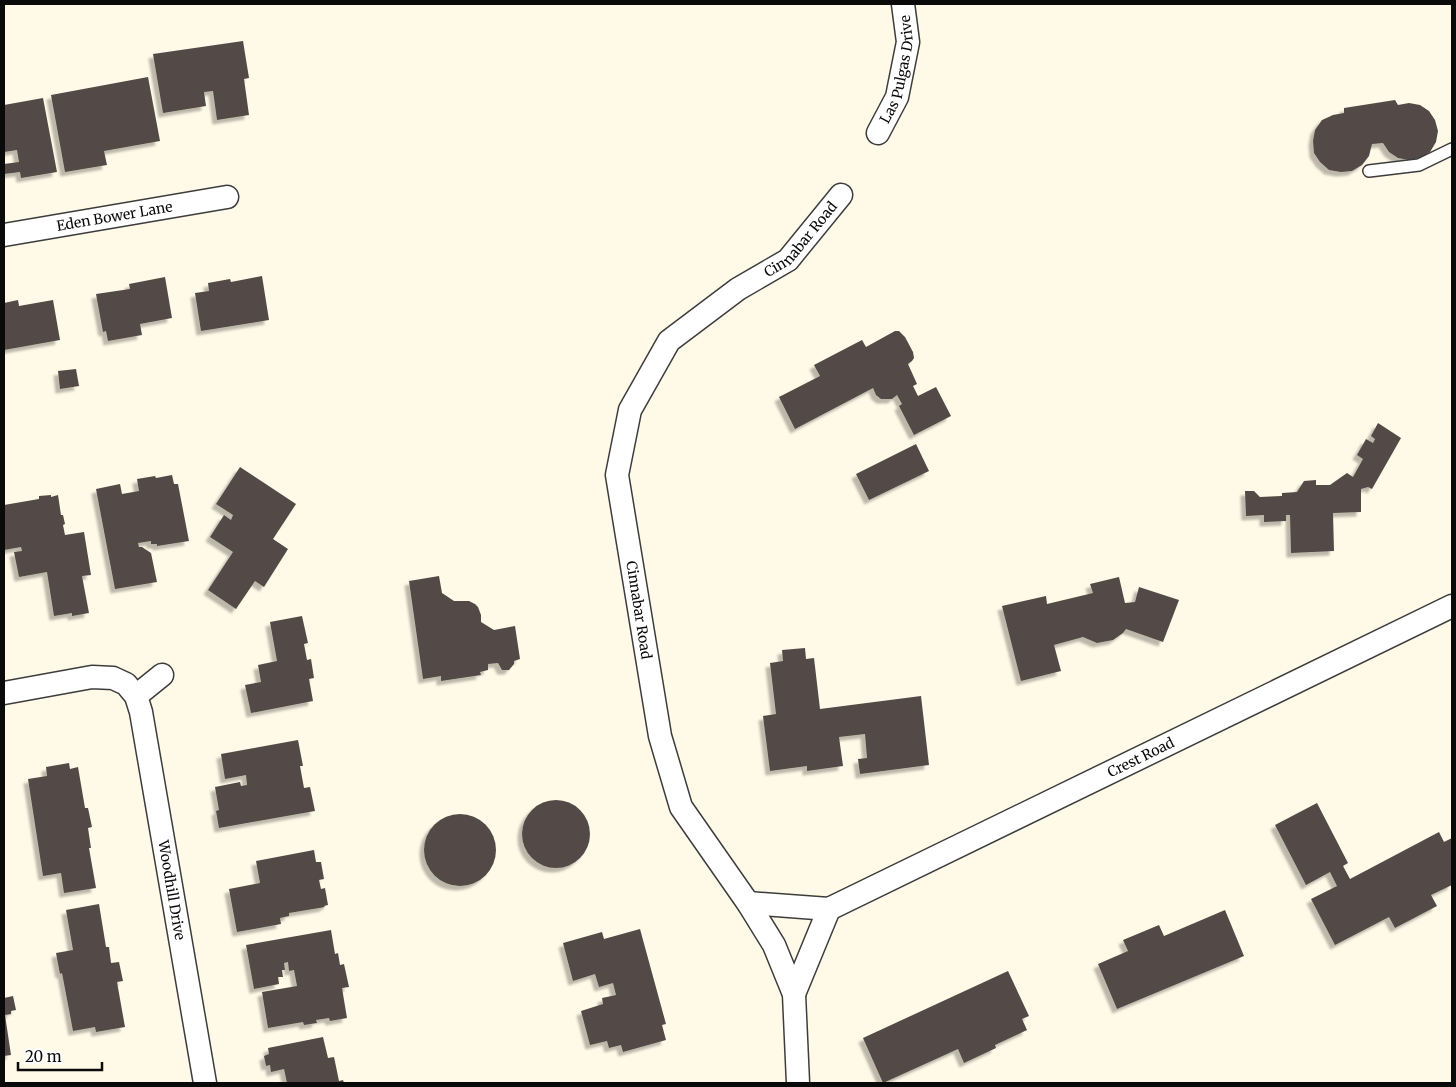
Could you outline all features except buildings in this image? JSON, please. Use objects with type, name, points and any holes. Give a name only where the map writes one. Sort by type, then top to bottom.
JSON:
[{"type":"street","name":"Las Pulgas Drive","points":[[878,134],[897,97],[908,42],[903,4]]},
{"type":"street","name":"Cinnabar Road","points":[[798,1083],[794,994],[774,945],[748,903],[681,807],[660,736],[617,475],[630,410],[668,341],[738,289],[788,260],[841,195]]},
{"type":"street","name":"Eden Bower Lane","points":[[4,235],[227,197]]},
{"type":"street","name":"Crest Road","points":[[829,909],[1452,606]]},
{"type":"street","points":[[4,693],[92,677],[113,678],[126,684],[136,696],[162,675]]},
{"type":"street","name":"Woodhill Drive","points":[[136,696],[141,712],[204,1083]]},
{"type":"street","points":[[748,903],[829,909],[794,994]]},
{"type":"lane","points":[[1369,172],[1419,165],[1452,149]]}]
